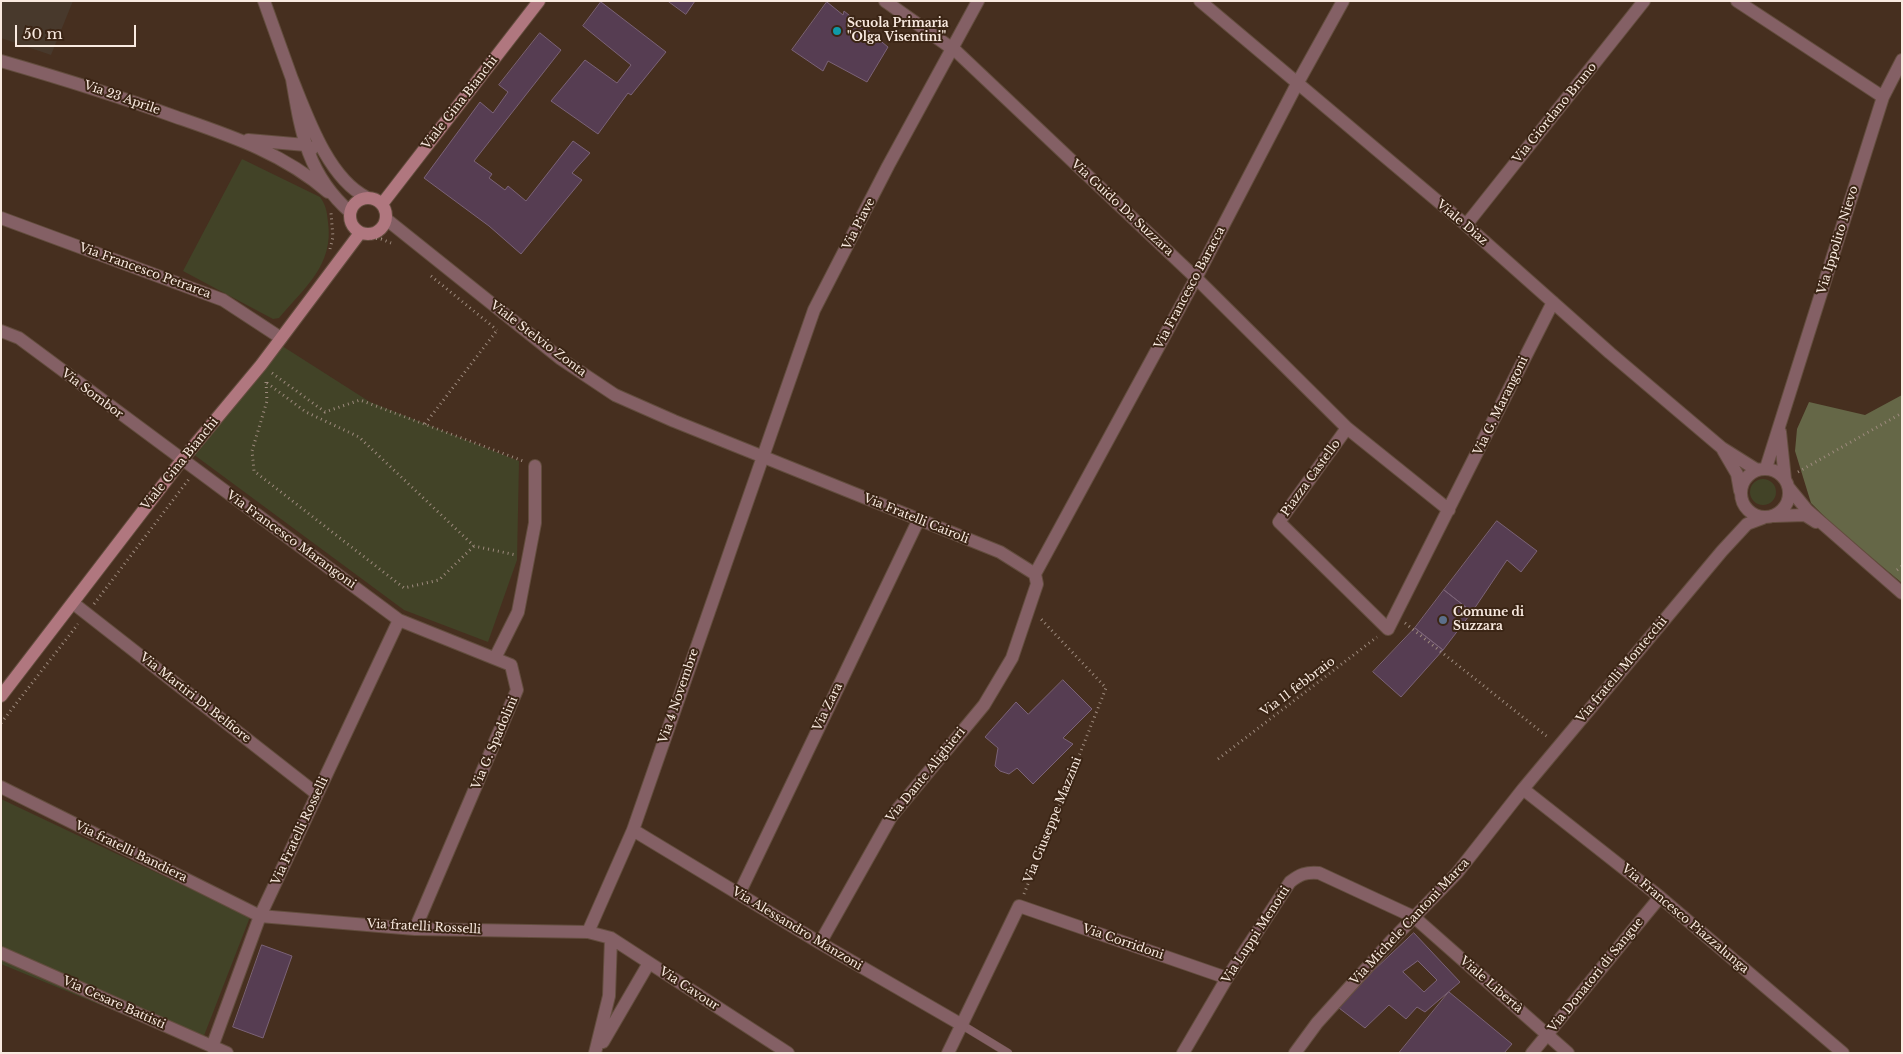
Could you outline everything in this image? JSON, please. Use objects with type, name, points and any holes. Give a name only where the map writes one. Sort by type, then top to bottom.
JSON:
[{"type":"street","points":[[264,1],[292,79],[318,141],[337,170],[356,192],[382,204],[386,219],[376,232],[362,238],[351,224],[350,212],[355,202],[366,197]]},
{"type":"street","name":"Viale Gina Bianchi","points":[[382,204],[539,1]]},
{"type":"street","name":"Via Guido Da Suzzara","points":[[886,1],[952,48],[1196,278],[1347,428]]},
{"type":"street","name":"Via Piave","points":[[762,456],[814,310],[978,1]]},
{"type":"street","name":"Viale Diaz","points":[[1200,1],[1466,225],[1722,448]]},
{"type":"street","name":"Via Francesco Baracca","points":[[1035,574],[1196,278],[1297,84],[1343,1]]},
{"type":"street","name":"Via Giordano Bruno","points":[[1466,225],[1644,1]]},
{"type":"street","points":[[1736,1],[1882,97]]},
{"type":"street","name":"Via Ippolito Nievo","points":[[1761,469],[1780,422],[1882,97],[1902,60]]},
{"type":"street","name":"Via 23 Aprile","points":[[1,61],[103,91],[241,140]]},
{"type":"street","points":[[292,79],[306,145],[318,176],[328,192]]},
{"type":"street","points":[[241,140],[306,145],[328,166],[337,170]]},
{"type":"street","points":[[241,140],[305,172],[350,212]]},
{"type":"street","name":"Via Francesco Petrarca","points":[[1,218],[217,297],[281,338]]},
{"type":"street","name":"Viale Stelvio Zonta","points":[[386,219],[561,359],[615,395],[762,456]]},
{"type":"street","name":"Viale Gina Bianchi","points":[[1,696],[182,460],[362,238]]},
{"type":"street","name":"Via G. Marangoni","points":[[1449,510],[1553,302]]},
{"type":"street","name":"Via Sombor","points":[[1,332],[19,338],[182,460]]},
{"type":"street","points":[[1769,517],[1787,504],[1787,484],[1780,422]]},
{"type":"street","name":"Piazza Castello","points":[[1388,629],[1279,522],[1347,428],[1449,510]]},
{"type":"street","points":[[1722,448],[1761,469],[1780,473],[1807,510],[1902,593]]},
{"type":"street","points":[[1722,448],[1737,474],[1742,499],[1748,511],[1769,517]]},
{"type":"street","name":"Via Fratelli Cairoli","points":[[762,456],[918,521],[1000,552],[1035,574]]},
{"type":"street","name":"Via 4 Novembre","points":[[588,932],[633,830],[762,456]]},
{"type":"street","name":"Via Francesco Marangoni","points":[[182,460],[399,620]]},
{"type":"street","points":[[495,658],[518,612],[535,523],[535,466]]},
{"type":"street","points":[[1722,551],[1738,522],[1745,479],[1761,469]]},
{"type":"street","points":[[1388,629],[1449,510]]},
{"type":"street","points":[[1722,551],[1747,524],[1769,517],[1804,515],[1833,533]]},
{"type":"street","name":"Via Zara","points":[[739,894],[918,521]]},
{"type":"street","name":"Via fratelli Montecchi","points":[[1523,789],[1722,551]]},
{"type":"street","points":[[1029,606],[1037,584],[1035,574]]},
{"type":"street","name":"Via Martiri Di Belfiore","points":[[72,602],[317,794]]},
{"type":"street","name":"Via Dante Alighieri","points":[[820,944],[891,817],[984,705],[1012,658],[1029,606]]},
{"type":"street","name":"Via G. Spadolini","points":[[399,620],[511,665],[518,690],[415,929]]},
{"type":"street","name":"Via Fratelli Rosselli","points":[[212,1046],[260,916],[399,620]]},
{"type":"street","name":"Via fratelli Bandiera","points":[[1,787],[260,916]]},
{"type":"street","name":"Via Francesco Piazzalunga","points":[[1523,789],[1660,897],[1843,1053]]},
{"type":"street","name":"Via Michele Cantoni Marca","points":[[1296,1053],[1317,1023],[1414,917],[1457,874],[1523,789]]},
{"type":"street","name":"Via Alessandro Manzoni","points":[[633,830],[820,944],[962,1025]]},
{"type":"street","name":"Via Luppi Menotti","points":[[1183,1053],[1227,978],[1290,882],[1300,874],[1319,874],[1414,917]]},
{"type":"street","name":"Via Donatori di Sangue","points":[[1532,1053],[1660,897]]},
{"type":"street","points":[[948,1053],[1019,906]]},
{"type":"street","name":"Via Corridoni","points":[[1019,906],[1227,978]]},
{"type":"street","name":"Via fratelli Rosselli","points":[[260,916],[415,929],[588,932]]},
{"type":"street","name":"Viale Libertà","points":[[1414,917],[1568,1053]]},
{"type":"street","name":"Via Cavour","points":[[588,932],[611,938],[788,1053]]},
{"type":"street","points":[[596,1053],[609,996],[611,938]]},
{"type":"street","name":"Via Cesare Battisti","points":[[1,953],[227,1053]]},
{"type":"street","points":[[596,1053],[649,963]]},
{"type":"lane","points":[[962,1025],[1008,1053]]},
{"type":"path","points":[[329,250],[333,230],[330,209]]},
{"type":"path","points":[[362,238],[374,237],[396,246]]},
{"type":"path","points":[[424,270],[497,330]]},
{"type":"path","points":[[425,424],[508,317]]},
{"type":"path","points":[[257,369],[325,412],[360,400],[535,466]]},
{"type":"path","points":[[257,369],[266,382],[306,412],[359,437],[474,546],[529,557]]},
{"type":"path","points":[[266,382],[267,401],[252,451],[254,471],[404,588],[438,580],[474,546]]},
{"type":"path","points":[[1787,484],[1902,413]]},
{"type":"path","points":[[1,722],[194,470]]},
{"type":"path","name":"Via Giuseppe Mazzini","points":[[1019,906],[1106,688],[1029,606]]},
{"type":"path","points":[[1395,615],[1559,746]]},
{"type":"path","name":"Via 11 febbraio","points":[[1218,759],[1388,629]]},
{"type":"shaded area","points":[[1,1],[73,1],[51,55],[1,38]]},
{"type":"green space","points":[[242,159],[320,197],[327,212],[329,237],[327,251],[322,263],[308,285],[279,318],[273,319],[183,271]]},
{"type":"green space","points":[[279,344],[370,402],[519,461],[517,560],[488,642],[404,610],[189,451]]},
{"type":"green space","points":[[1902,395],[1902,583],[1836,528],[1811,503],[1795,451],[1797,429],[1809,402],[1865,415]]},
{"type":"green space","points":[[1763,479],[1772,483],[1776,492],[1772,501],[1763,505],[1754,501],[1750,492],[1754,483]]},
{"type":"green space","points":[[1,799],[250,917],[200,1046],[1,964]]},
{"type":"building","points":[[668,1],[695,1],[686,14]]},
{"type":"building","points":[[601,2],[666,52],[631,95],[628,93],[598,134],[551,101],[585,60],[617,83],[631,65],[583,26]]},
{"type":"building","name":"Scuola Primaria \"Olga Visentini\"","points":[[827,2],[843,15],[844,11],[888,47],[867,82],[828,61],[823,71],[792,50]]},
{"type":"building","points":[[540,33],[561,50],[474,161],[492,174],[489,178],[505,190],[508,186],[526,201],[573,141],[590,153],[572,173],[582,180],[521,254],[489,226],[424,178],[480,102],[493,113],[508,92],[499,85]]},
{"type":"building","points":[[1497,521],[1537,551],[1521,572],[1507,560],[1472,612],[1444,590]]},
{"type":"building","name":"Comune di Suzzara","points":[[1444,590],[1472,612],[1443,650],[1415,628]]},
{"type":"building","points":[[1415,628],[1443,650],[1401,697],[1373,672]]},
{"type":"building","points":[[1063,680],[1092,709],[1063,738],[1073,744],[1033,784],[1017,768],[1009,774],[1000,771],[995,766],[998,748],[985,737],[1016,702],[1028,714]]},
{"type":"building","points":[[1414,933],[1460,982],[1425,1012],[1417,1007],[1406,1019],[1389,1005],[1365,1028],[1339,1008],[1373,971]],"holes":[[[1418,961],[1437,980],[1424,992],[1403,972]]]},
{"type":"building","points":[[262,945],[292,956],[263,1038],[233,1027]]},
{"type":"building","points":[[1449,992],[1512,1044],[1504,1053],[1399,1053]]},
{"type":"place","name":"Scuola Primaria \"Olga Visentini\"","points":[[837,31]]},
{"type":"place","name":"Comune di Suzzara","points":[[1443,620]]}]
